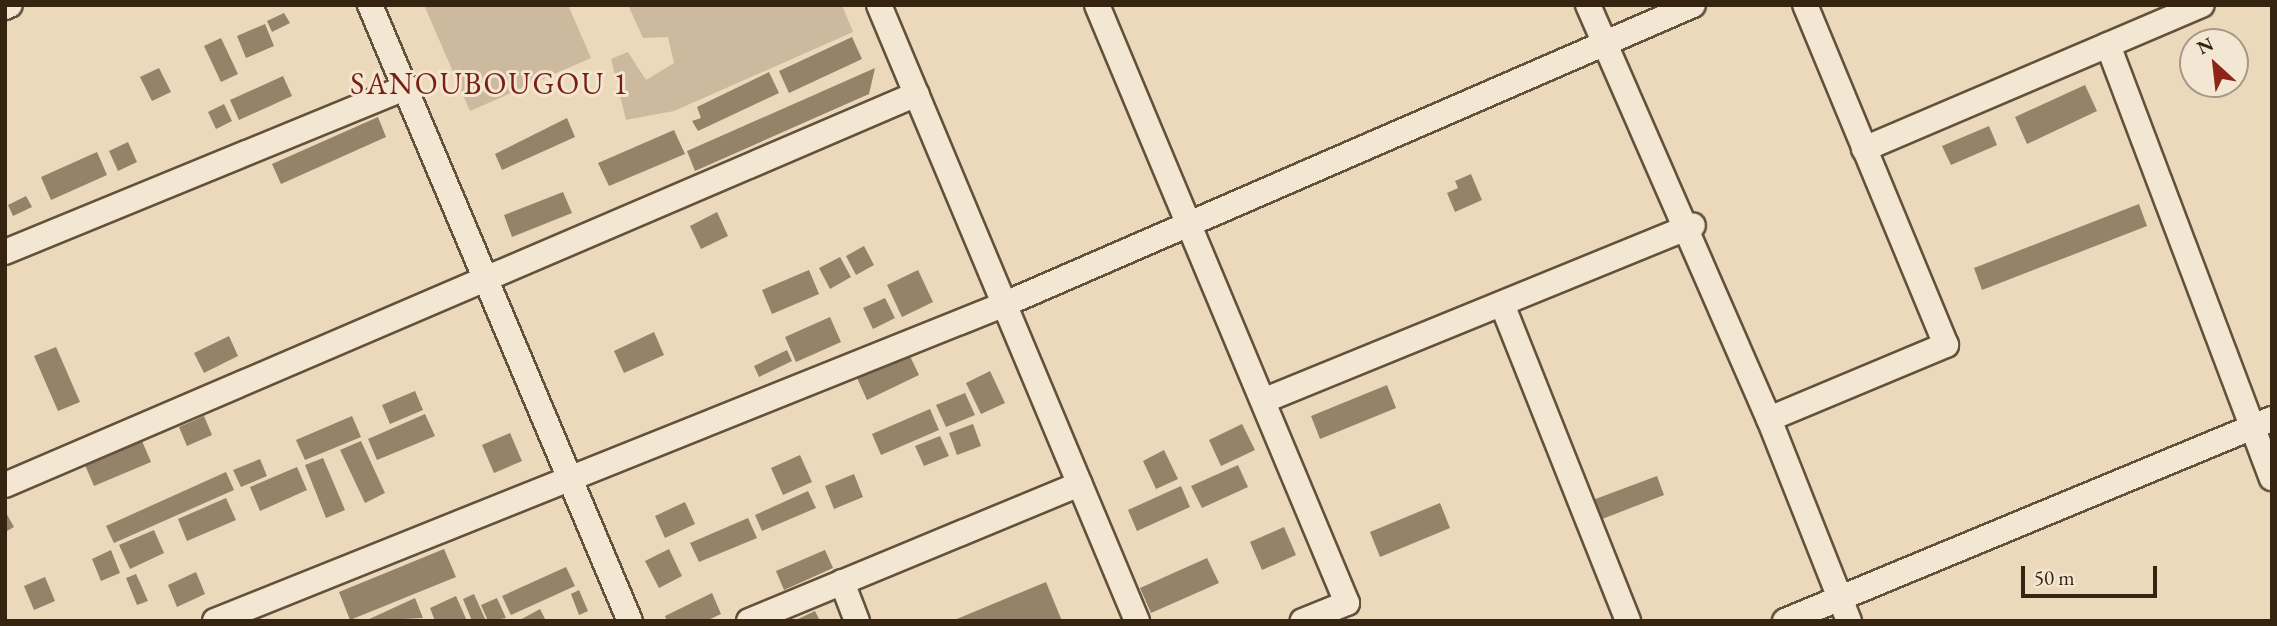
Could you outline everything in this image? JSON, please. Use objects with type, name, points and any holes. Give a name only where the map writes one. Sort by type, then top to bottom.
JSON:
[{"type":"street","points":[[370,5],[631,621]]},
{"type":"street","points":[[879,5],[1137,621]]},
{"type":"street","points":[[1097,5],[1265,400],[1347,603],[1303,621]]},
{"type":"street","points":[[1588,5],[1688,227],[1769,419],[1849,621]]},
{"type":"street","points":[[215,621],[568,477],[1005,304],[1693,5]]},
{"type":"street","points":[[1769,419],[1946,345],[1805,5]]},
{"type":"street","points":[[1864,149],[2202,5]]},
{"type":"street","points":[[2108,45],[2262,424],[2272,478]]},
{"type":"street","points":[[5,252],[404,88]]},
{"type":"street","points":[[5,485],[917,94]]},
{"type":"street","points":[[1265,400],[1688,227]]},
{"type":"street","points":[[1502,304],[1628,621]]},
{"type":"street","points":[[1785,621],[2262,424]]},
{"type":"street","points":[[748,621],[1080,484]]},
{"type":"street","points":[[842,582],[857,621]]},
{"type":"shaded area","points":[[424,5],[568,5],[591,58],[470,111]]},
{"type":"shaded area","points":[[628,5],[842,5],[853,32],[674,111],[626,120],[611,59],[628,52],[646,80],[674,63],[668,37],[643,38]]},
{"type":"building","points":[[284,13],[290,23],[272,32],[267,21]]},
{"type":"building","points":[[265,24],[274,46],[246,58],[237,36]]},
{"type":"building","points":[[852,37],[862,59],[789,93],[779,71]]},
{"type":"building","points":[[221,38],[238,74],[221,82],[204,46]]},
{"type":"building","points":[[159,68],[171,92],[152,101],[140,77]]},
{"type":"building","points":[[875,68],[869,94],[695,171],[687,151]]},
{"type":"building","points":[[769,72],[779,93],[698,131],[692,121],[701,118],[697,107]]},
{"type":"building","points":[[283,76],[292,96],[239,120],[230,100]]},
{"type":"building","points":[[2085,85],[2097,111],[2027,144],[2015,117]]},
{"type":"building","points":[[224,104],[232,121],[216,129],[208,112]]},
{"type":"building","points":[[378,117],[386,137],[281,184],[272,164]]},
{"type":"building","points":[[567,118],[575,137],[502,170],[495,154]]},
{"type":"building","points":[[1989,126],[1997,145],[1951,165],[1942,146]]},
{"type":"building","points":[[674,130],[685,154],[609,186],[598,163]]},
{"type":"building","points":[[128,142],[137,162],[118,171],[109,151]]},
{"type":"building","points":[[97,152],[107,175],[51,200],[41,177]]},
{"type":"building","points":[[1471,174],[1482,200],[1455,212],[1447,193],[1458,188],[1455,181]]},
{"type":"building","points":[[563,192],[572,213],[512,237],[504,215]]},
{"type":"building","points":[[26,196],[32,207],[13,216],[8,205]]},
{"type":"building","points":[[2139,204],[2147,226],[1982,290],[1974,268]]},
{"type":"building","points":[[717,212],[728,236],[701,249],[690,226]]},
{"type":"building","points":[[864,246],[874,265],[856,275],[846,256]]},
{"type":"building","points":[[840,257],[851,277],[830,289],[819,268]]},
{"type":"building","points":[[809,270],[819,294],[772,314],[762,290]]},
{"type":"building","points":[[918,270],[933,302],[902,317],[887,285]]},
{"type":"building","points":[[885,298],[895,318],[873,329],[863,308]]},
{"type":"building","points":[[830,317],[841,342],[796,362],[785,337]]},
{"type":"building","points":[[654,332],[664,355],[624,373],[614,351]]},
{"type":"building","points":[[229,336],[238,356],[204,373],[194,353]]},
{"type":"building","points":[[56,347],[80,402],[58,411],[34,356]]},
{"type":"building","points":[[787,350],[792,361],[759,377],[754,366]]},
{"type":"building","points":[[909,354],[919,375],[867,400],[857,378]]},
{"type":"building","points":[[990,371],[1005,403],[981,414],[966,383]]},
{"type":"building","points":[[1387,385],[1396,408],[1320,439],[1311,416]]},
{"type":"building","points":[[415,391],[423,410],[390,424],[382,405]]},
{"type":"building","points":[[965,393],[975,415],[946,427],[936,405]]},
{"type":"building","points":[[930,409],[939,430],[881,455],[872,434]]},
{"type":"building","points":[[425,414],[435,436],[377,460],[368,439]]},
{"type":"building","points":[[204,416],[212,435],[187,446],[179,427]]},
{"type":"building","points":[[352,416],[361,437],[305,460],[296,440]]},
{"type":"building","points":[[973,424],[981,446],[957,455],[949,433]]},
{"type":"building","points":[[1242,424],[1255,450],[1221,466],[1209,440]]},
{"type":"building","points":[[510,433],[522,461],[494,473],[482,445]]},
{"type":"building","points":[[940,436],[949,456],[924,466],[915,446]]},
{"type":"building","points":[[142,441],[151,462],[94,486],[85,465]]},
{"type":"building","points":[[361,441],[385,493],[365,503],[340,450]]},
{"type":"building","points":[[1164,450],[1178,479],[1156,489],[1143,461]]},
{"type":"building","points":[[800,455],[812,482],[783,495],[771,468]]},
{"type":"building","points":[[323,458],[345,510],[326,518],[305,465]]},
{"type":"building","points":[[260,459],[267,476],[241,487],[233,470]]},
{"type":"building","points":[[1238,465],[1248,487],[1202,508],[1191,486]]},
{"type":"building","points":[[297,467],[307,490],[260,511],[250,487]]},
{"type":"building","points":[[226,472],[234,490],[114,543],[106,526]]},
{"type":"building","points":[[854,474],[863,497],[834,509],[825,486]]},
{"type":"building","points":[[1657,476],[1664,495],[1592,523],[1582,504]]},
{"type":"building","points":[[1181,486],[1190,507],[1137,531],[1128,510]]},
{"type":"building","points":[[808,491],[816,508],[762,531],[755,515]]},
{"type":"building","points":[[226,498],[236,520],[187,541],[178,519]]},
{"type":"building","points":[[685,502],[695,524],[665,538],[655,516]]},
{"type":"building","points":[[1440,503],[1450,528],[1380,557],[1370,532]]},
{"type":"building","points":[[5,511],[14,527],[5,532]]},
{"type":"building","points":[[748,518],[757,538],[699,562],[690,543]]},
{"type":"building","points":[[1284,527],[1296,555],[1262,570],[1250,542]]},
{"type":"building","points":[[154,530],[164,553],[130,569],[119,545]]},
{"type":"building","points":[[444,549],[456,577],[350,620],[339,592]]},
{"type":"building","points":[[669,549],[682,576],[659,588],[645,561]]},
{"type":"building","points":[[111,550],[120,573],[101,581],[92,559]]},
{"type":"building","points":[[825,550],[833,568],[784,590],[776,571]]},
{"type":"building","points":[[1207,558],[1219,583],[1151,613],[1140,588]]},
{"type":"building","points":[[566,567],[575,586],[511,615],[502,596]]},
{"type":"building","points":[[196,572],[205,594],[177,607],[168,585]]},
{"type":"building","points":[[136,574],[148,601],[137,605],[126,578]]},
{"type":"building","points":[[45,577],[55,601],[34,610],[24,586]]},
{"type":"building","points":[[1046,582],[1062,621],[952,621]]},
{"type":"building","points":[[579,590],[588,611],[579,615],[571,594]]},
{"type":"building","points":[[712,593],[721,614],[706,621],[667,621],[665,616]]},
{"type":"building","points":[[474,594],[486,621],[472,621],[463,599]]},
{"type":"building","points":[[456,596],[467,621],[435,621],[430,608]]},
{"type":"building","points":[[415,598],[423,618],[365,621]]},
{"type":"building","points":[[497,598],[506,618],[488,621],[481,605]]},
{"type":"building","points":[[540,609],[545,619],[518,621]]},
{"type":"building","points":[[815,611],[820,621],[794,621]]},
{"type":"district","name":"SANOUBOUGOU 1","points":[[490,84]]}]
